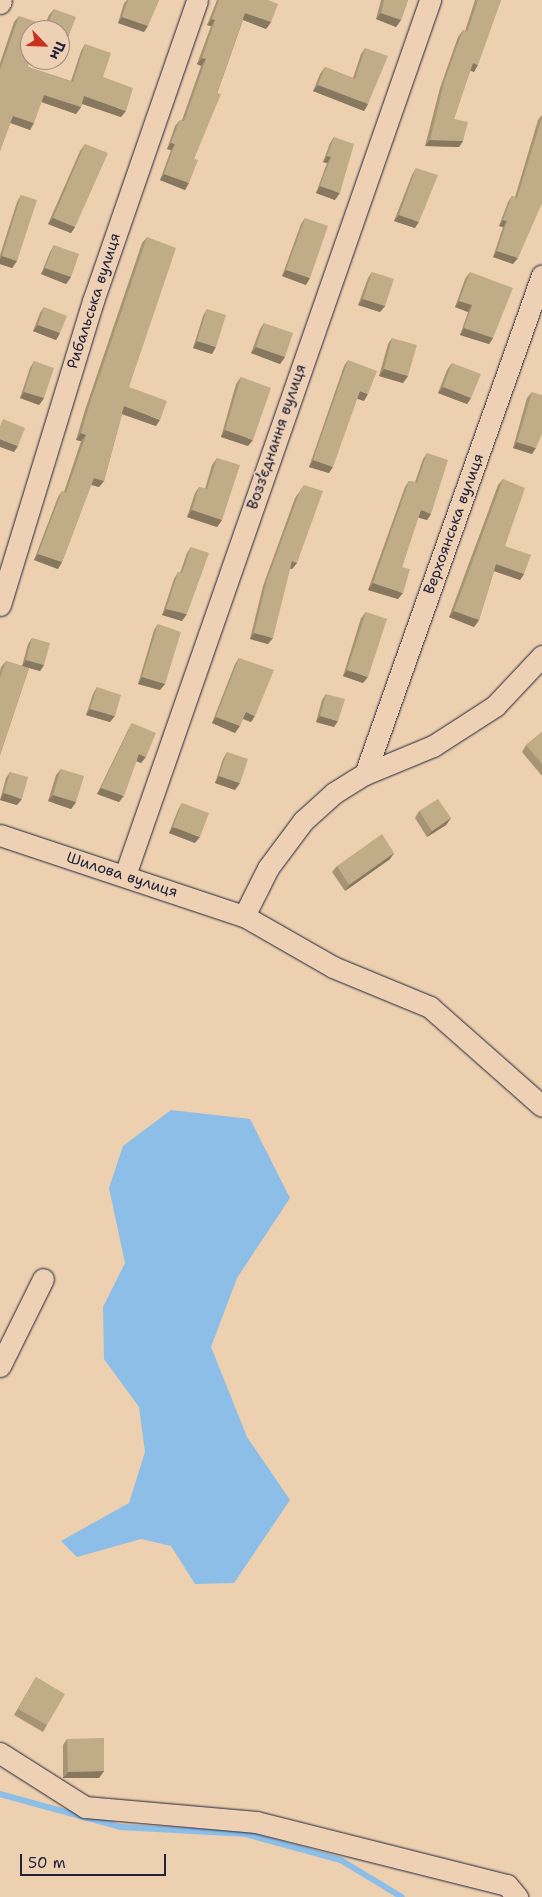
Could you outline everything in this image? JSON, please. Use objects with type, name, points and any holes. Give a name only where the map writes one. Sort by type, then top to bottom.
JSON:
[{"type":"street","name":"Рибальська вулиця","points":[[0,605],[93,301],[198,0]]},
{"type":"street","name":"Возз’єднання вулиця","points":[[125,875],[430,0]]},
{"type":"street","name":"Верхоянська вулиця","points":[[365,774],[542,274]]},
{"type":"street","points":[[244,916],[268,868],[303,821],[365,774],[433,746],[495,706],[542,656]]},
{"type":"street","name":"Шилова вулиця","points":[[0,835],[244,916],[340,970],[430,1008],[542,1106]]},
{"type":"street","points":[[0,1366],[43,1279]]},
{"type":"street","points":[[0,1753],[85,1808],[256,1822],[507,1885],[517,1897]]},
{"type":"water","points":[[171,1110],[250,1119],[290,1198],[237,1278],[211,1347],[247,1437],[290,1500],[234,1583],[195,1584],[171,1546],[141,1539],[77,1557],[61,1541],[129,1503],[145,1452],[139,1407],[104,1359],[103,1307],[125,1263],[109,1188],[123,1146]]},
{"type":"building","points":[[128,0],[159,0],[148,26],[122,17]]},
{"type":"building","points":[[219,0],[268,0],[278,4],[271,22],[245,13],[217,93],[221,94],[194,159],[198,160],[189,183],[164,174],[175,144],[171,143],[180,120],[184,121],[206,59],[202,58],[215,20],[212,19]]},
{"type":"building","points":[[384,0],[408,0],[401,20],[381,13]]},
{"type":"building","points":[[478,0],[501,0],[478,65],[473,63],[454,119],[468,122],[463,141],[430,140],[444,82],[463,30],[467,32]]},
{"type":"building","points":[[54,9],[76,17],[70,32],[70,20],[49,20]]},
{"type":"building","points":[[19,16],[31,20],[20,20],[20,70],[37,70],[73,82],[85,44],[111,53],[103,77],[133,88],[126,111],[84,96],[81,107],[44,95],[34,123],[13,116],[0,151],[0,70]]},
{"type":"building","points":[[365,48],[388,56],[368,104],[318,85],[325,67],[355,79]]},
{"type":"building","points":[[542,117],[542,203],[518,258],[497,251],[507,221],[503,220],[512,196],[517,198]]},
{"type":"building","points":[[334,137],[354,144],[340,193],[320,186],[331,157],[327,156]]},
{"type":"building","points":[[85,144],[108,153],[75,227],[53,218]]},
{"type":"building","points":[[416,168],[438,175],[419,222],[399,215]]},
{"type":"building","points":[[21,195],[37,200],[17,261],[2,256]]},
{"type":"building","points":[[305,218],[328,226],[310,278],[286,270]]},
{"type":"building","points":[[147,237],[176,248],[129,387],[167,401],[160,420],[124,406],[104,481],[94,478],[62,562],[38,554],[62,491],[66,493],[86,435],[81,433],[90,403]]},
{"type":"building","points":[[54,245],[79,254],[71,277],[45,268]]},
{"type":"building","points":[[372,272],[394,279],[385,306],[363,299]]},
{"type":"building","points":[[470,272],[513,288],[493,338],[464,328],[472,305],[459,301]]},
{"type":"building","points":[[44,307],[67,316],[60,333],[38,325]]},
{"type":"building","points":[[207,309],[226,315],[216,347],[197,341]]},
{"type":"building","points":[[264,323],[293,333],[285,357],[256,347]]},
{"type":"building","points":[[392,338],[417,345],[408,376],[384,369]]},
{"type":"building","points":[[348,360],[377,371],[368,394],[360,391],[333,467],[313,460]]},
{"type":"building","points":[[34,361],[54,368],[44,398],[24,392]]},
{"type":"building","points":[[452,363],[481,374],[471,398],[443,387]]},
{"type":"building","points":[[241,377],[271,388],[253,440],[225,430]]},
{"type":"building","points":[[532,392],[542,395],[542,434],[536,448],[517,442]]},
{"type":"building","points":[[3,419],[25,428],[18,446],[0,439],[0,426]]},
{"type":"building","points":[[427,453],[448,460],[431,514],[421,510],[402,567],[410,569],[403,593],[373,583],[409,481],[417,483]]},
{"type":"building","points":[[217,458],[240,465],[222,520],[192,510],[199,487],[207,489]]},
{"type":"building","points":[[503,479],[525,488],[505,546],[531,555],[524,574],[496,564],[479,620],[454,611]]},
{"type":"building","points":[[304,485],[323,491],[297,563],[292,561],[273,638],[254,633],[267,580],[300,491]]},
{"type":"building","points":[[191,547],[209,553],[187,614],[166,609],[178,572],[182,573]]},
{"type":"building","points":[[366,612],[387,619],[368,677],[347,670]]},
{"type":"building","points":[[158,624],[181,632],[165,684],[142,677]]},
{"type":"building","points":[[32,638],[50,643],[44,665],[26,660]]},
{"type":"building","points":[[239,658],[274,670],[255,716],[246,712],[240,726],[216,717]]},
{"type":"building","points":[[6,661],[29,668],[0,755],[0,678]]},
{"type":"building","points":[[97,687],[121,695],[115,716],[90,709]]},
{"type":"building","points":[[326,694],[345,699],[338,721],[320,716]]},
{"type":"building","points":[[132,723],[156,733],[146,757],[139,754],[124,796],[101,788]]},
{"type":"building","points":[[542,732],[542,764],[526,745]]},
{"type":"building","points":[[227,752],[248,759],[240,783],[219,776]]},
{"type":"building","points":[[61,769],[84,776],[76,802],[53,795]]},
{"type":"building","points":[[10,772],[28,777],[22,799],[4,793]]},
{"type":"building","points":[[438,799],[451,818],[432,831],[419,811]]},
{"type":"building","points":[[182,803],[209,813],[200,837],[173,827]]},
{"type":"building","points":[[382,834],[394,853],[349,885],[337,866]]},
{"type":"building","points":[[36,1677],[65,1694],[47,1725],[18,1709]]},
{"type":"building","points":[[104,1738],[104,1771],[68,1772],[67,1739]]},
{"type":"waterway","points":[[0,1794],[121,1827],[246,1834],[341,1860],[402,1897]]}]
